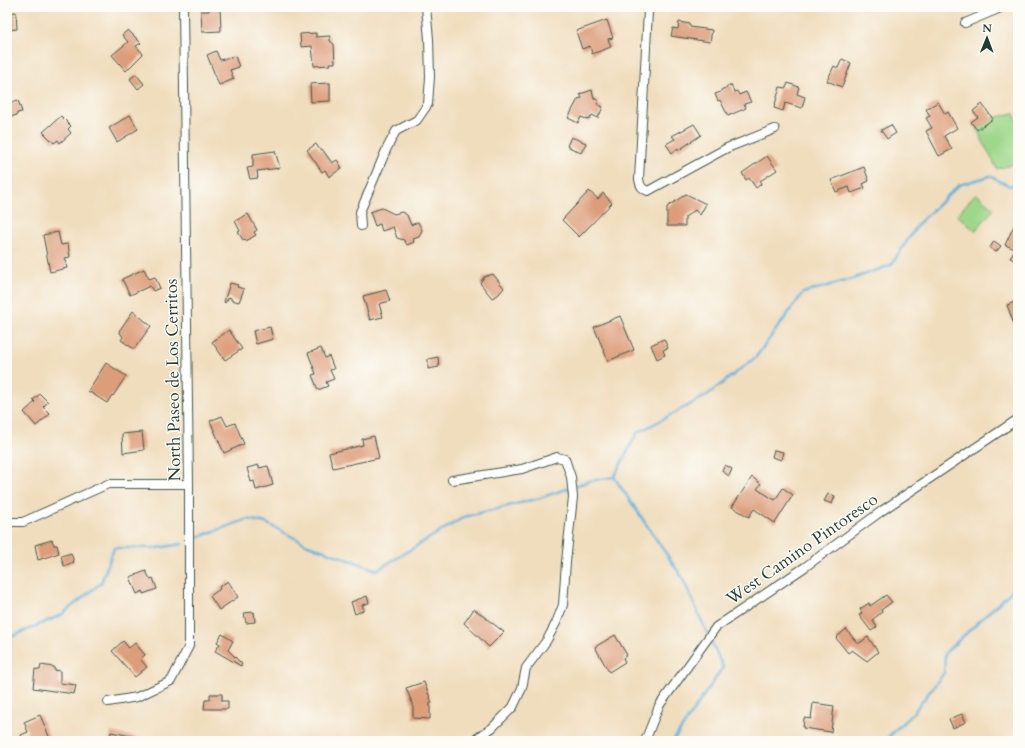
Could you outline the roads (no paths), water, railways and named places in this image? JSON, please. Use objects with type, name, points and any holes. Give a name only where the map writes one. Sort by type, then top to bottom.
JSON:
[{"type":"street","name":"North Paseo de Los Cerritos","points":[[108,702],[136,697],[171,681],[189,646],[189,484],[183,7]]},
{"type":"street","points":[[361,226],[360,212],[396,131],[417,120],[428,104],[430,77],[426,7]]},
{"type":"street","points":[[646,7],[648,11],[639,179],[644,190],[648,191],[727,148],[775,129]]},
{"type":"street","points":[[965,23],[1003,7]]},
{"type":"street","name":"West Camino Pintoresco","points":[[645,741],[659,706],[716,627],[805,567],[883,510],[1018,420]]},
{"type":"street","points":[[452,480],[522,469],[557,457],[565,459],[571,477],[573,497],[563,605],[556,623],[547,640],[526,668],[522,688],[513,707],[492,728],[473,741]]},
{"type":"street","points":[[7,522],[23,522],[108,484],[189,484]]},
{"type":"waterway","points":[[198,537],[248,519],[266,523],[308,545],[377,570],[464,517],[540,498],[589,481],[614,477],[637,433],[706,396],[756,357],[803,293],[852,279],[891,265],[919,223],[959,185],[990,176],[1010,186],[1018,183]]},
{"type":"waterway","points":[[614,477],[682,577],[708,635]]},
{"type":"waterway","points":[[7,660],[11,637],[61,615],[101,583],[114,548],[158,548],[182,544]]},
{"type":"waterway","points":[[884,741],[914,712],[944,673],[945,653],[1018,585]]},
{"type":"waterway","points":[[673,741],[723,667],[710,639]]}]
